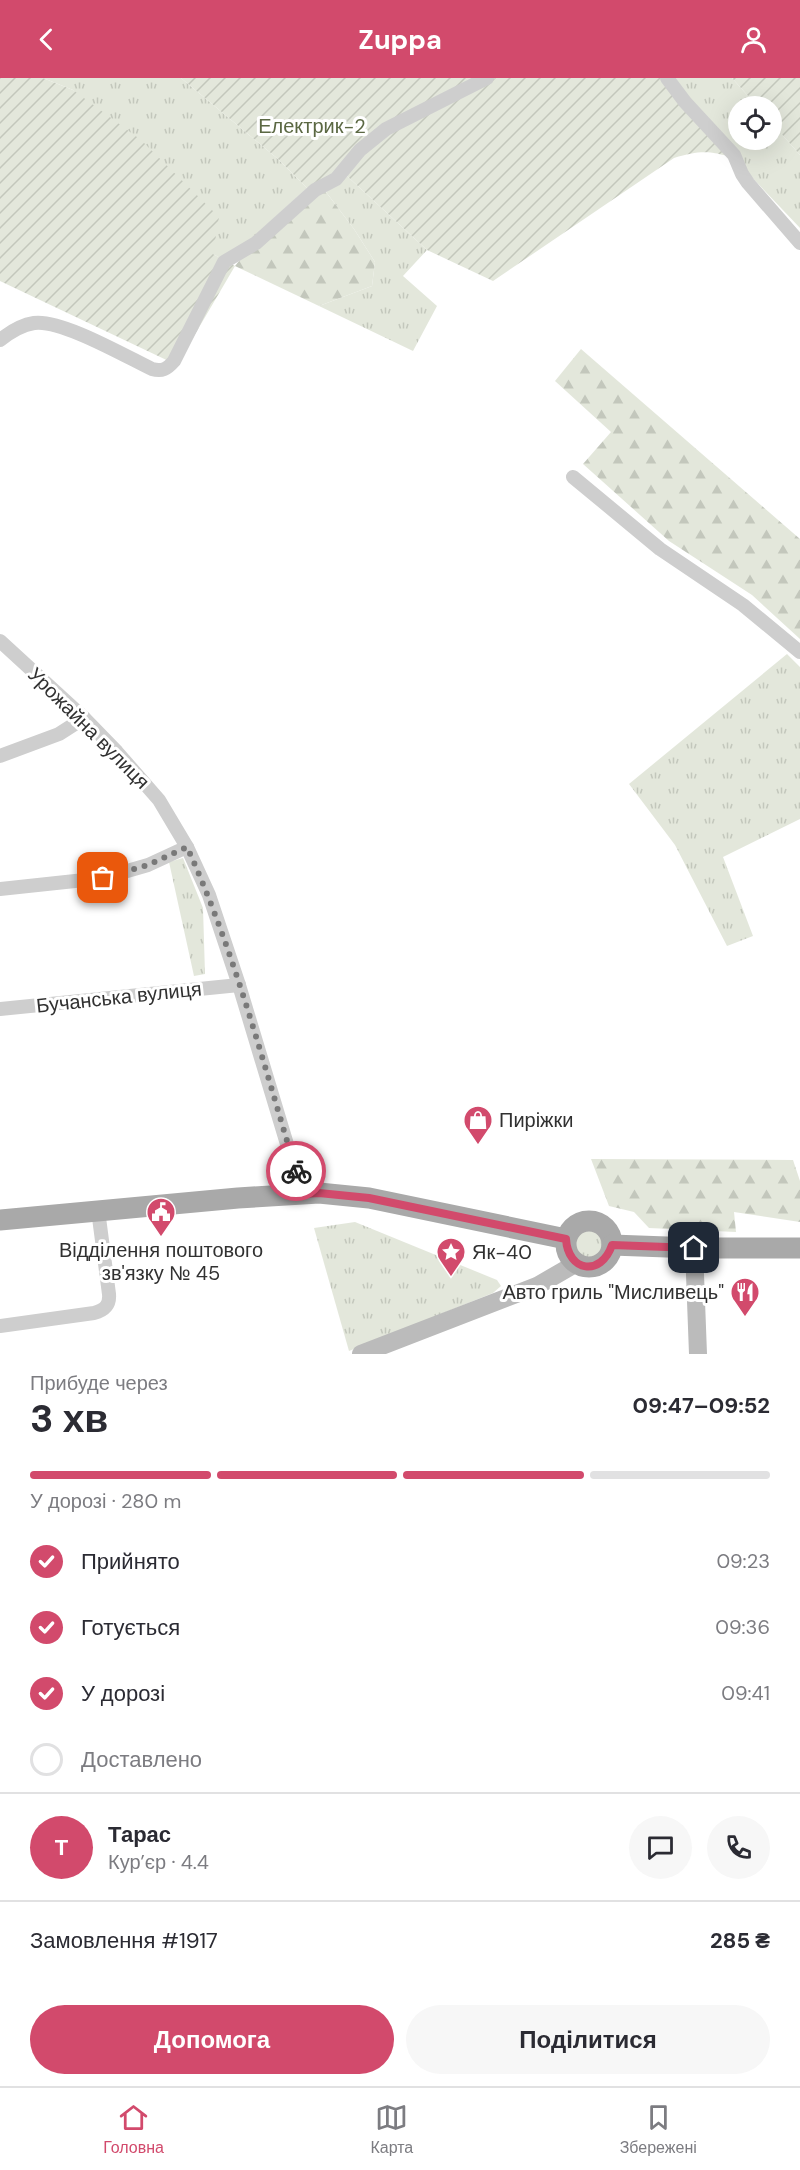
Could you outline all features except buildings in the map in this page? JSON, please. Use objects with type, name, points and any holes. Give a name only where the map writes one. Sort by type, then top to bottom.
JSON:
[{"type":"main road","points":[[0,1220],[319,1193],[369,1198],[566,1239]]},
{"type":"main road","points":[[592,1221],[603,1225],[610,1234],[612,1245],[608,1257],[598,1265],[586,1267],[575,1264],[567,1251],[566,1239],[572,1229],[581,1222],[592,1221]]},
{"type":"main road","points":[[612,1245],[800,1248]]},
{"type":"main road","points":[[694,1248],[698,1354]]},
{"type":"main road","points":[[361,1354],[537,1287],[575,1264]]},
{"type":"street","points":[[5,336],[22,326],[34,323],[57,326],[152,369],[168,368],[174,361],[224,262],[256,243],[315,190],[336,179],[360,150],[386,129],[487,78]]},
{"type":"street","points":[[667,78],[685,102],[734,155],[748,183],[800,243]]},
{"type":"street","points":[[573,477],[660,549],[743,605],[800,652]]},
{"type":"street","name":"Урожайна вулиця","points":[[0,641],[84,718],[117,752],[159,800],[187,847],[209,895],[303,1194]]},
{"type":"street","points":[[0,756],[59,734],[84,718]]},
{"type":"street","points":[[0,889],[103,878],[148,865],[187,847]]},
{"type":"street","name":"Бучанська вулиця","points":[[0,1009],[239,985]]},
{"type":"street","points":[[0,1326],[94,1313],[102,1311],[107,1306],[109,1294],[98,1210]]},
{"type":"green space","points":[[0,78],[43,78],[73,90],[141,140],[219,217],[213,254],[235,266],[177,365],[0,281]]},
{"type":"green space","points":[[43,78],[181,78],[278,159],[307,188],[249,241],[222,259],[213,254],[73,90]]},
{"type":"green space","name":"Електрик-2","points":[[181,78],[474,78],[423,105],[333,175],[307,188],[278,159]]},
{"type":"green space","points":[[495,78],[662,78],[733,158],[704,152],[674,158],[493,281],[427,250],[347,176],[363,153],[387,134]]},
{"type":"green space","points":[[672,78],[732,78],[748,96],[728,96],[728,149]]},
{"type":"green space","points":[[732,78],[800,78],[800,155],[782,135],[782,96],[748,96]]},
{"type":"green space","points":[[782,135],[800,155],[800,228],[729,150],[782,150]]},
{"type":"green space","points":[[347,176],[427,250],[403,276],[437,306],[413,351],[319,306],[372,286],[375,262],[326,192]]},
{"type":"green space","points":[[326,192],[375,262],[372,286],[319,306],[235,266],[243,256],[317,194]]},
{"type":"green space","points":[[581,349],[800,539],[800,639],[752,595],[669,541],[583,464],[611,432],[555,381]]},
{"type":"green space","points":[[787,654],[800,667],[800,819],[723,857],[753,936],[727,946],[675,845],[629,784]]},
{"type":"green space","points":[[183,858],[203,908],[205,974],[194,976],[169,862]]},
{"type":"green space","points":[[591,1159],[793,1160],[800,1181],[800,1222],[734,1212],[736,1232],[649,1228],[634,1212],[609,1206]]},
{"type":"green space","points":[[355,1222],[497,1280],[501,1286],[493,1293],[349,1351],[314,1228]]},
{"type":"green space","points":[[589,1230],[599,1234],[603,1244],[599,1254],[589,1258],[579,1254],[575,1244],[579,1234]]},
{"type":"way so far","points":[[103,878],[148,865],[187,847],[209,895],[296,1171]]},
{"type":"place","name":"Пиріжки","points":[[478,1146]]},
{"type":"place","name":"Відділення поштового зв'язку № 45","points":[[161,1238]]},
{"type":"place","name":"Як-40","points":[[451,1278]]},
{"type":"place","name":"Авто гриль \"Мисливець\"","points":[[745,1318]]},
{"type":"route","points":[[296,1171],[303,1194],[319,1193],[369,1198],[566,1239],[567,1251],[575,1264],[586,1267],[598,1265],[608,1257],[612,1245],[694,1248]]}]
